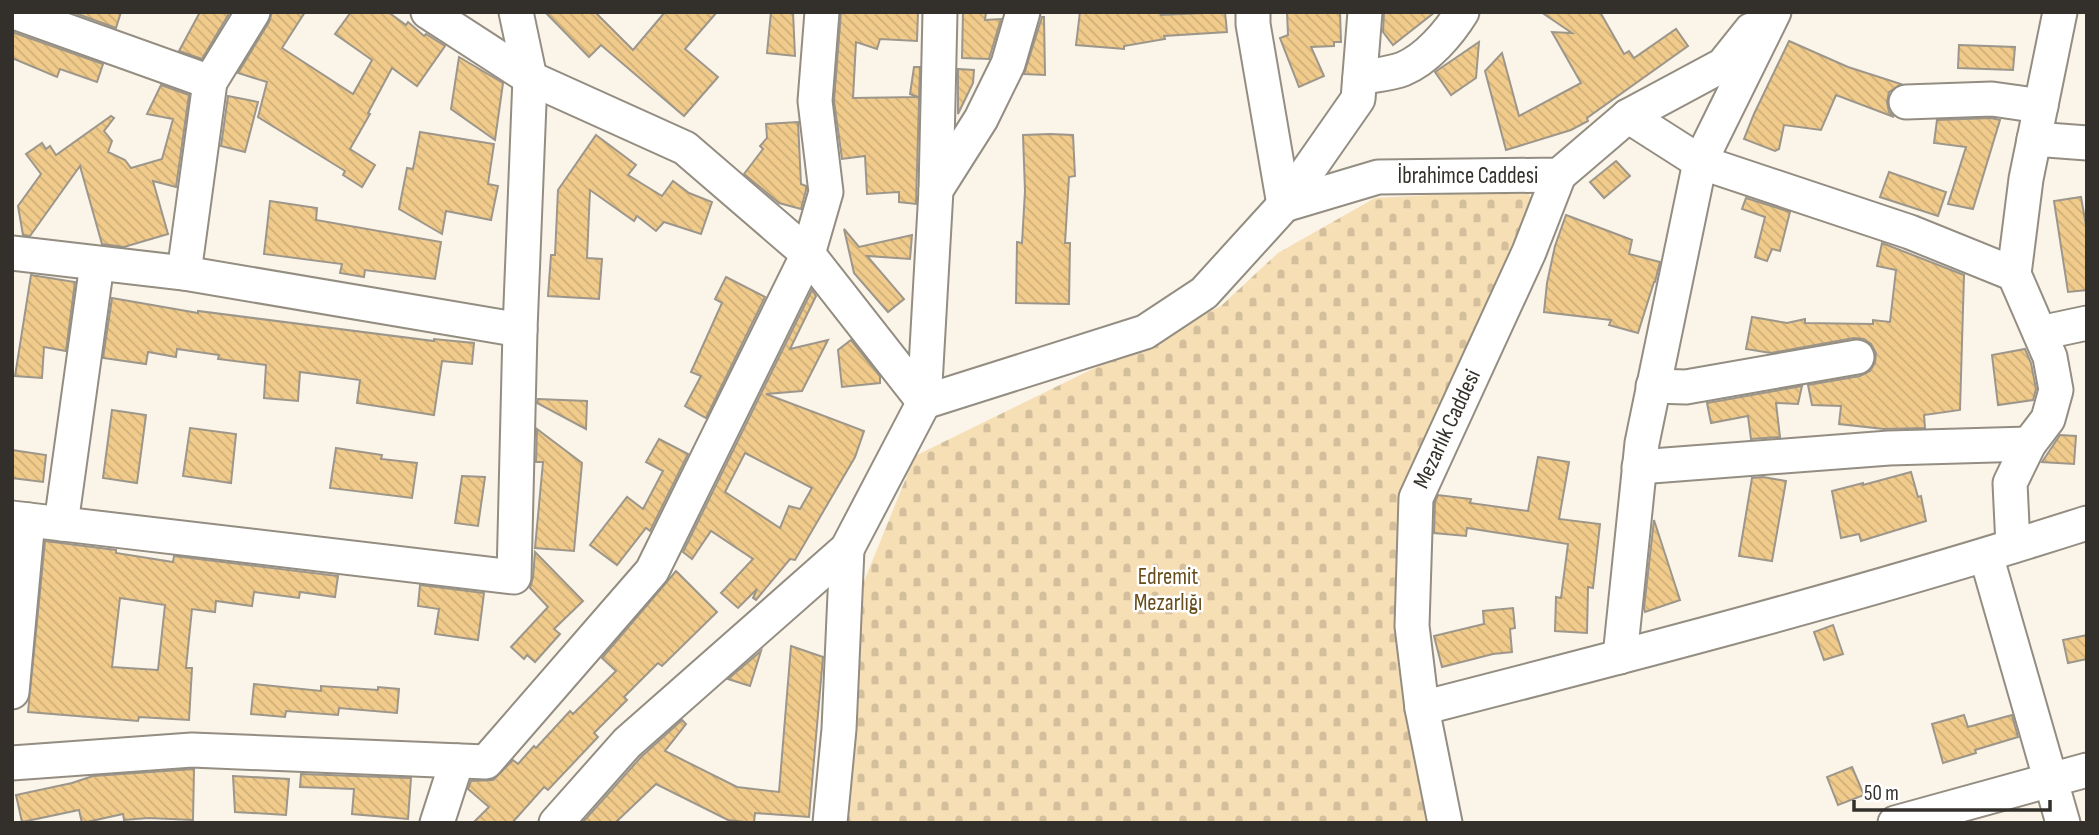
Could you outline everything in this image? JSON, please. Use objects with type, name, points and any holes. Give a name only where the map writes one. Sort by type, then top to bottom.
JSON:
[{"type":"street","points":[[14,12],[210,82]]},
{"type":"street","points":[[184,273],[210,82],[253,12]]},
{"type":"street","points":[[428,12],[530,78],[685,148],[808,254],[924,402]]},
{"type":"street","points":[[12,692],[20,519],[514,577],[530,78],[516,12]]},
{"type":"street","points":[[12,763],[192,750],[486,762],[652,571],[808,254],[826,192],[815,101],[822,12]]},
{"type":"street","points":[[556,823],[627,743],[847,549],[924,402],[936,190],[940,12]]},
{"type":"street","points":[[936,190],[981,119],[1008,64],[1023,12]]},
{"type":"street","points":[[1253,12],[1284,205]]},
{"type":"street","points":[[924,402],[1145,332],[1204,293],[1284,205],[1358,99],[1365,12]]},
{"type":"street","points":[[1360,78],[1403,69],[1432,48],[1462,12]]},
{"type":"street","name":"İbrahimce Caddesi","points":[[1284,205],[1378,177],[1559,175],[1628,116],[1723,65],[1766,12]]},
{"type":"street","points":[[1620,657],[1639,467],[1653,386],[1700,162],[1774,12]]},
{"type":"street","points":[[2060,12],[2026,179],[2014,274],[2050,357],[2056,390],[2048,419],[2029,444],[2010,483],[1999,551],[2063,823]]},
{"type":"street","points":[[1906,102],[1993,99],[2041,106]]},
{"type":"street","points":[[1628,116],[1700,162],[1910,232],[2014,274]]},
{"type":"street","points":[[2035,139],[2087,143]]},
{"type":"street","name":"Mezarlık Caddesi","points":[[1445,823],[1422,708],[1412,626],[1416,498],[1529,252],[1559,175]]},
{"type":"street","points":[[12,253],[184,273],[520,330]]},
{"type":"street","points":[[61,524],[97,264]]},
{"type":"street","points":[[2040,333],[2087,323]]},
{"type":"street","points":[[1653,386],[1686,387],[1857,357]]},
{"type":"street","points":[[1639,467],[1889,447],[2029,444]]},
{"type":"street","points":[[1422,708],[1620,657],[1999,551],[2087,523]]},
{"type":"street","points":[[830,823],[839,729],[847,549]]},
{"type":"street","points":[[437,823],[457,761]]},
{"type":"street","points":[[1895,823],[2087,770]]},
{"type":"green space","name":"Edremit Mezarlığı","points":[[1527,190],[1534,204],[1400,493],[1400,619],[1431,823],[846,823],[863,584],[915,456],[1221,306],[1278,253],[1375,198]]},
{"type":"building","points":[[72,12],[121,12],[116,28]]},
{"type":"building","points":[[200,12],[230,12],[202,59],[179,51]]},
{"type":"building","points":[[272,12],[305,12],[282,48],[353,94],[372,60],[335,34],[351,12],[388,12],[406,25],[408,22],[424,36],[426,34],[445,46],[417,86],[392,68],[350,149],[375,165],[362,187],[343,175],[345,171],[258,117],[267,82],[238,73],[269,22]]},
{"type":"building","points":[[545,12],[595,12],[633,50],[665,12],[717,12],[685,49],[718,77],[684,116],[601,45],[589,57]]},
{"type":"building","points":[[771,12],[793,12],[795,56],[767,53]]},
{"type":"building","points":[[841,12],[918,12],[917,41],[880,39],[877,49],[856,42],[853,98],[918,97],[910,94],[914,67],[920,67],[916,204],[899,202],[899,192],[867,194],[865,156],[842,159],[834,101]]},
{"type":"building","points":[[963,12],[986,12],[985,20],[1001,19],[989,59],[962,58]]},
{"type":"building","points":[[1080,12],[1161,12],[1161,15],[1225,12],[1227,32],[1164,36],[1165,39],[1124,46],[1124,49],[1076,45]]},
{"type":"building","points":[[1287,12],[1340,12],[1341,42],[1334,42],[1334,46],[1311,47],[1324,76],[1299,87],[1280,38],[1288,35]]},
{"type":"building","points":[[1384,12],[1435,12],[1393,45],[1383,32]]},
{"type":"building","points":[[1541,12],[1600,12],[1624,54],[1629,51],[1634,58],[1676,29],[1688,46],[1587,118],[1588,121],[1571,130],[1506,150],[1485,71],[1502,53],[1519,116],[1581,83],[1552,32],[1572,33]]},
{"type":"building","points":[[1042,17],[1045,75],[1024,74]]},
{"type":"building","points":[[12,32],[103,64],[97,82],[60,69],[57,77],[12,58]]},
{"type":"building","points":[[1789,41],[1848,67],[1901,84],[1889,92],[1889,112],[1894,117],[1836,95],[1821,130],[1784,125],[1779,149],[1775,151],[1744,139]]},
{"type":"building","points":[[1479,42],[1476,78],[1451,95],[1435,72]]},
{"type":"building","points":[[1959,45],[2015,47],[2013,70],[1958,68]]},
{"type":"building","points":[[459,57],[503,83],[495,140],[451,109]]},
{"type":"building","points":[[958,69],[974,70],[973,83],[958,114]]},
{"type":"building","points":[[161,85],[189,95],[176,187],[153,181],[168,234],[124,247],[102,244],[80,166],[30,236],[23,235],[18,206],[41,174],[26,154],[42,143],[46,149],[50,146],[56,155],[111,116],[114,118],[104,131],[112,141],[108,152],[125,160],[131,168],[162,159],[173,119],[147,114]]},
{"type":"building","points":[[228,96],[258,102],[245,152],[221,146]]},
{"type":"building","points":[[1937,120],[2000,120],[1973,209],[1948,204],[1966,147],[1934,143]]},
{"type":"building","points":[[798,122],[801,184],[806,186],[801,209],[779,203],[744,174],[763,149],[760,146],[767,138],[766,124]]},
{"type":"building","points":[[420,132],[494,144],[488,184],[498,186],[491,220],[446,211],[442,234],[399,209],[407,168],[413,169]]},
{"type":"building","points":[[596,135],[636,165],[628,175],[662,196],[673,181],[689,193],[712,202],[701,234],[664,222],[656,231],[637,216],[634,221],[590,190],[587,258],[602,259],[599,299],[548,296],[551,255],[555,255],[558,190]]},
{"type":"building","points":[[1023,135],[1073,135],[1075,176],[1069,177],[1065,243],[1070,243],[1069,304],[1016,303],[1017,242],[1022,243],[1025,191]]},
{"type":"building","points":[[1616,161],[1630,176],[1604,198],[1590,182]]},
{"type":"building","points":[[1889,172],[1946,192],[1938,216],[1880,197]]},
{"type":"building","points":[[2081,197],[2087,231],[2087,290],[2068,292],[2054,201]]},
{"type":"building","points":[[1746,198],[1790,212],[1780,251],[1772,249],[1767,261],[1755,257],[1765,217],[1742,209]]},
{"type":"building","points":[[270,201],[317,208],[316,220],[441,242],[435,279],[365,270],[364,277],[340,273],[342,264],[264,254]]},
{"type":"building","points":[[1566,215],[1632,240],[1629,254],[1660,262],[1638,333],[1609,325],[1611,320],[1544,312],[1555,246]]},
{"type":"building","points":[[844,229],[859,247],[912,235],[910,259],[867,256],[904,299],[888,312],[854,273]]},
{"type":"building","points":[[1882,243],[1964,275],[1960,410],[1924,415],[1925,428],[1884,429],[1839,424],[1841,406],[1812,405],[1808,385],[1860,376],[1870,371],[1875,363],[1876,353],[1864,339],[1854,338],[1771,353],[1746,349],[1752,317],[1787,323],[1805,319],[1805,323],[1873,324],[1873,320],[1890,322],[1896,270],[1877,266]]},
{"type":"building","points":[[31,275],[75,282],[66,351],[44,347],[42,378],[15,376]]},
{"type":"building","points":[[726,277],[765,297],[706,418],[685,406],[701,376],[691,372],[722,303],[715,299]]},
{"type":"building","points":[[812,290],[816,296],[790,349],[828,340],[802,391],[766,394],[864,431],[855,457],[795,560],[790,559],[756,600],[753,598],[757,589],[738,608],[721,593],[753,559],[711,531],[692,559],[683,552]],"holes":[[[745,453],[812,488],[800,509],[789,506],[780,528],[725,492]]]},
{"type":"building","points":[[112,298],[198,313],[434,341],[474,343],[472,364],[442,361],[434,415],[357,403],[360,380],[300,372],[298,401],[264,398],[266,365],[218,359],[219,355],[177,349],[176,357],[148,352],[146,364],[103,358]]},
{"type":"building","points":[[851,340],[880,376],[880,383],[842,387],[838,350]]},
{"type":"building","points":[[2025,349],[2036,389],[2033,400],[1998,405],[1992,355]]},
{"type":"building","points":[[1802,386],[1798,404],[1776,403],[1780,437],[1751,439],[1748,416],[1711,423],[1707,403]]},
{"type":"building","points":[[538,399],[587,401],[586,429],[537,403]]},
{"type":"building","points":[[112,410],[146,415],[137,483],[103,478]]},
{"type":"building","points":[[190,428],[236,434],[231,483],[183,476]]},
{"type":"building","points":[[537,429],[582,463],[574,551],[535,548],[543,462],[536,462]]},
{"type":"building","points":[[2060,435],[2076,436],[2074,464],[2042,462]]},
{"type":"building","points":[[659,439],[688,454],[650,531],[646,528],[617,565],[590,545],[627,497],[643,509],[663,471],[646,462]]},
{"type":"building","points":[[336,448],[382,455],[381,459],[417,463],[412,498],[330,488]]},
{"type":"building","points":[[12,450],[46,455],[43,482],[12,478]]},
{"type":"building","points":[[1538,457],[1569,462],[1559,519],[1600,524],[1593,588],[1588,587],[1587,633],[1555,631],[1556,597],[1561,598],[1568,544],[1467,528],[1466,536],[1434,533],[1435,502],[1438,495],[1471,499],[1470,503],[1528,511]]},
{"type":"building","points":[[1911,472],[1918,497],[1921,496],[1926,521],[1861,541],[1859,534],[1841,538],[1832,491]]},
{"type":"building","points":[[462,476],[485,477],[478,526],[455,523]]},
{"type":"building","points":[[1752,478],[1786,481],[1772,561],[1739,556]]},
{"type":"building","points":[[1654,520],[1680,600],[1645,612],[1644,608]]},
{"type":"building","points":[[45,541],[116,550],[116,553],[173,562],[174,556],[338,576],[335,597],[300,592],[299,598],[254,592],[252,606],[216,601],[215,612],[192,609],[186,668],[192,668],[189,720],[139,717],[138,721],[28,712]],"holes":[[[120,598],[165,605],[158,670],[112,667]]]},
{"type":"building","points":[[535,552],[583,601],[554,629],[560,634],[535,662],[527,655],[524,659],[511,647],[548,607],[530,588]]},
{"type":"building","points":[[676,571],[717,612],[662,666],[658,663],[624,697],[627,700],[594,733],[598,737],[548,790],[544,787],[512,823],[473,823],[489,807],[468,789],[471,781],[493,780],[513,760],[518,764],[570,711],[573,714],[616,671],[602,658]]},
{"type":"building","points":[[420,585],[484,593],[478,640],[435,634],[439,609],[418,606]]},
{"type":"building","points":[[1513,608],[1515,628],[1510,629],[1512,652],[1442,667],[1434,636],[1484,624],[1483,611]]},
{"type":"building","points":[[1833,625],[1843,654],[1824,660],[1814,632]]},
{"type":"building","points":[[2087,635],[2087,659],[2068,663],[2063,640]]},
{"type":"building","points":[[791,646],[823,657],[809,817],[755,813],[754,823],[728,820],[656,784],[615,823],[582,823],[641,757],[682,720],[686,724],[665,751],[737,787],[779,792]]},
{"type":"building","points":[[761,651],[750,686],[728,679]]},
{"type":"building","points":[[254,684],[321,691],[321,686],[399,689],[397,713],[339,708],[338,715],[286,711],[285,717],[251,714]]},
{"type":"building","points":[[1964,715],[1968,727],[2012,715],[2018,737],[1943,763],[1932,724]]},
{"type":"building","points":[[1852,767],[1864,795],[1838,805],[1827,777]]},
{"type":"building","points":[[194,769],[193,820],[124,820],[123,814],[82,823],[79,810],[22,822],[16,795],[93,776]]},
{"type":"building","points":[[301,774],[411,778],[408,819],[352,814],[354,789],[300,787]]},
{"type":"building","points":[[233,776],[289,779],[286,815],[235,812]]}]
